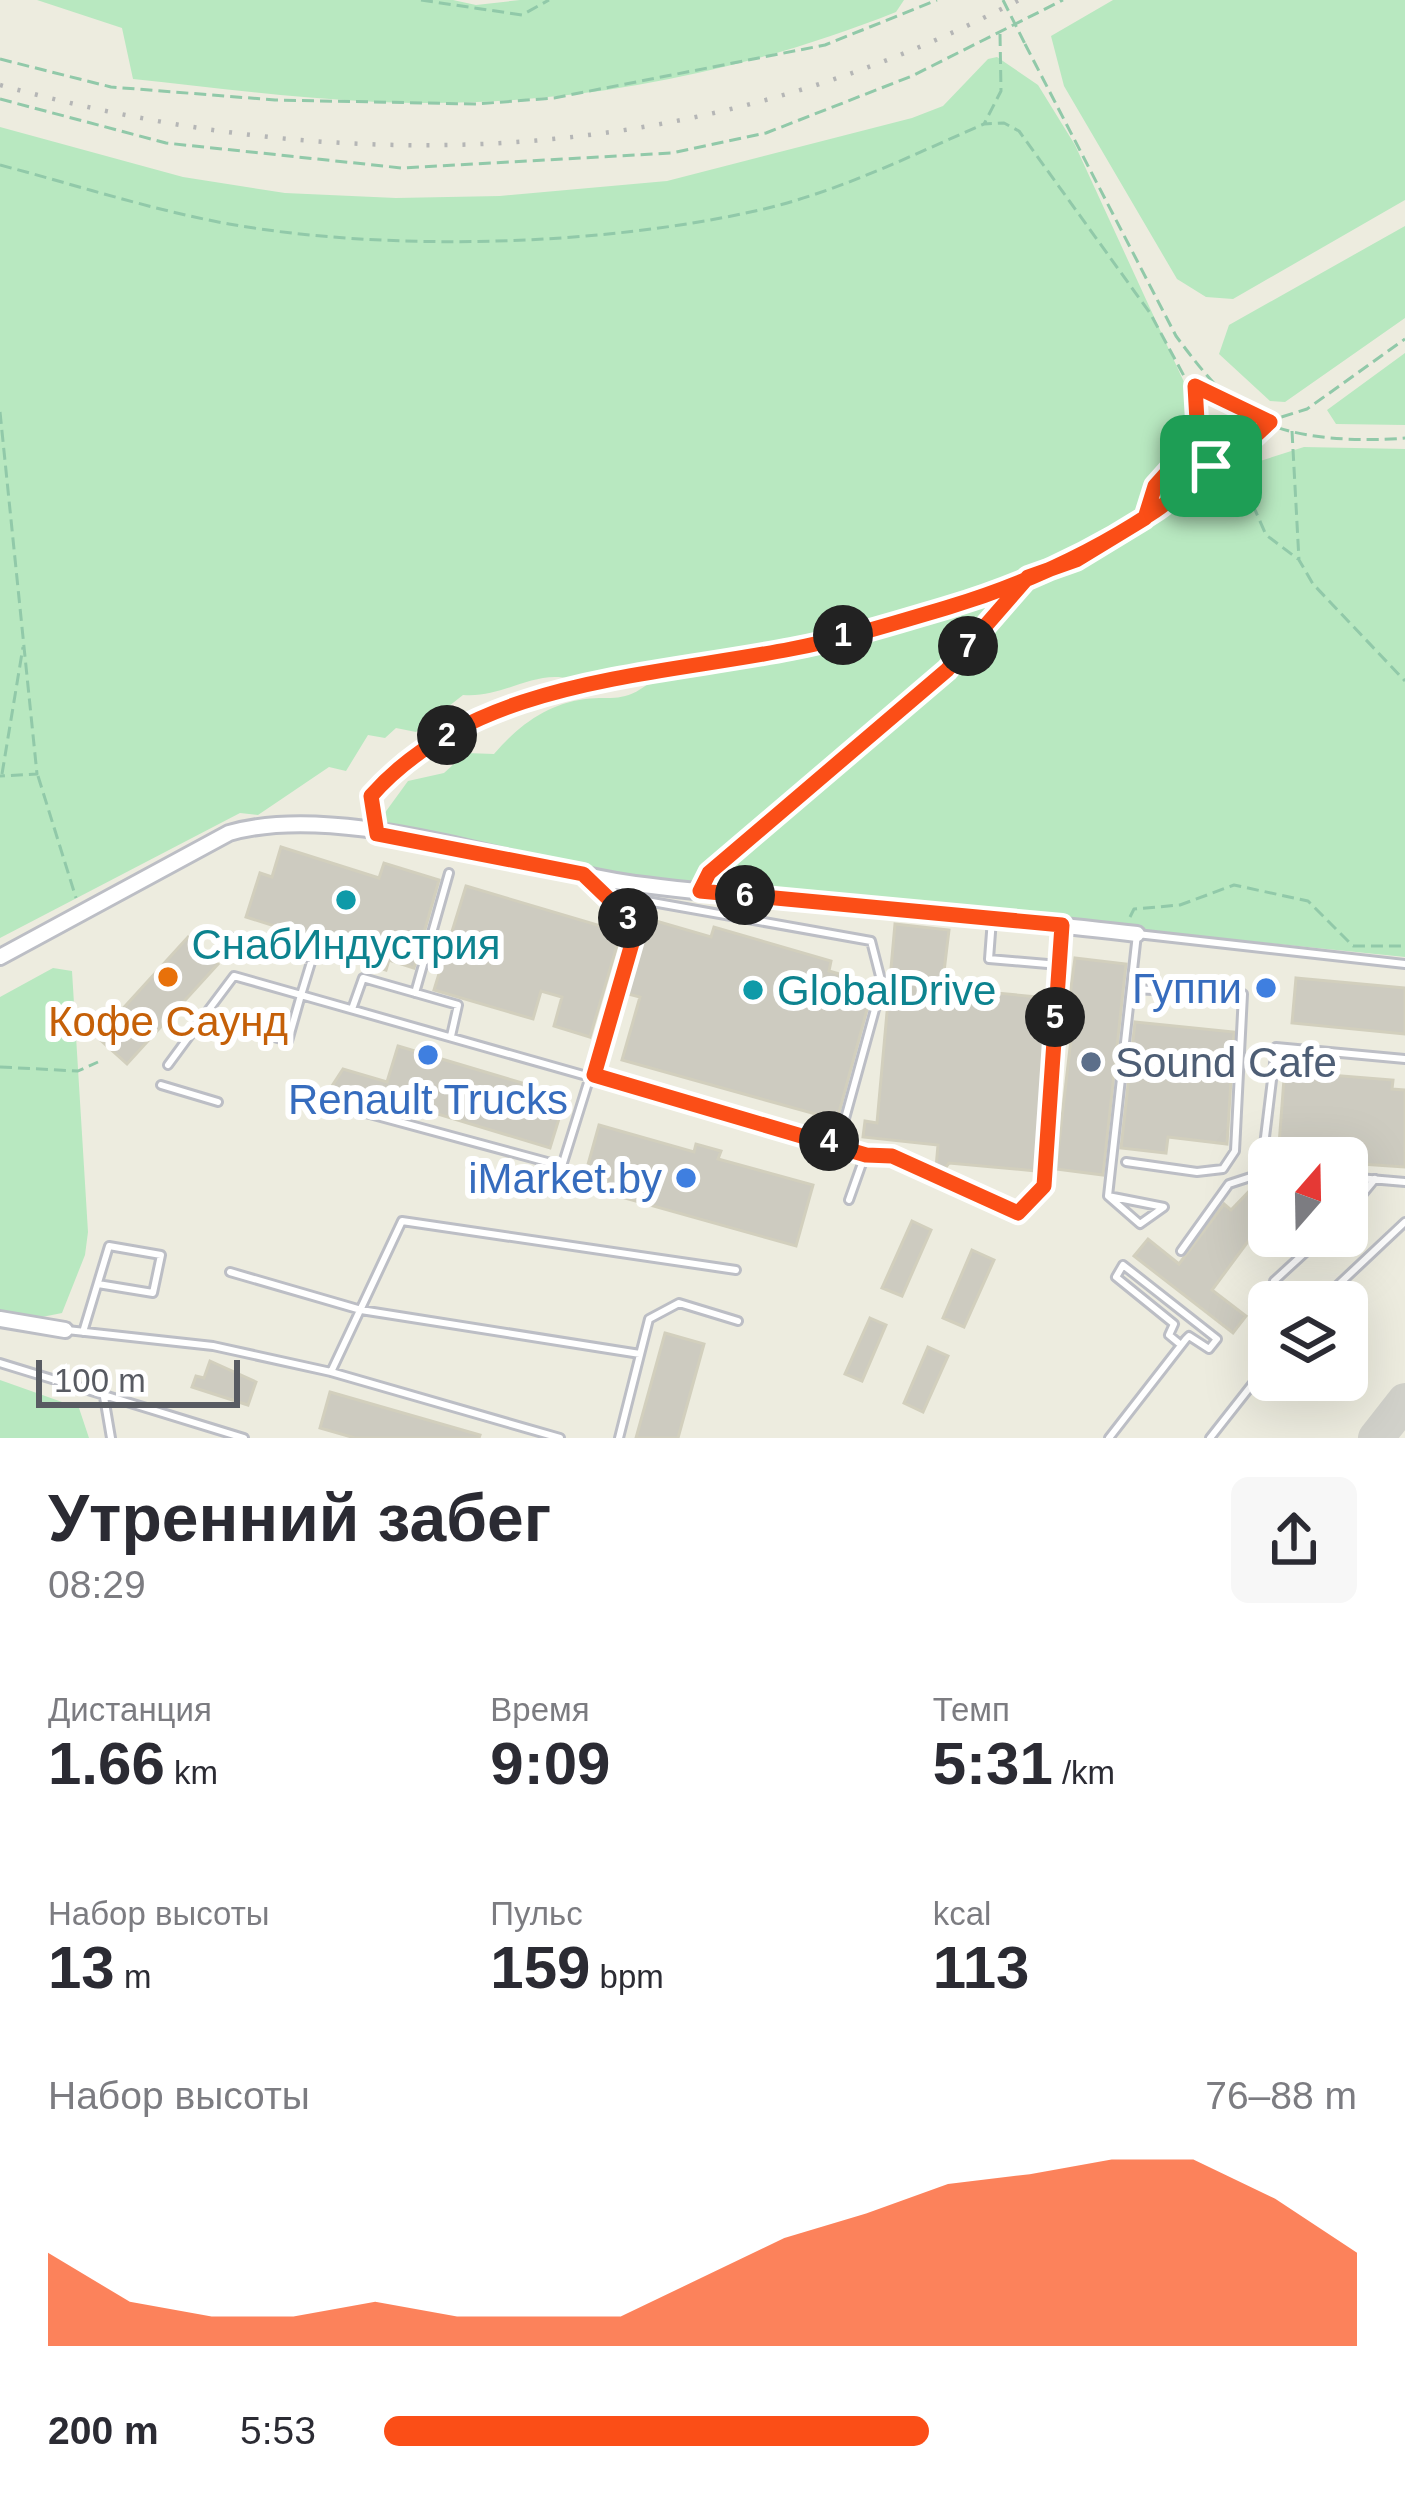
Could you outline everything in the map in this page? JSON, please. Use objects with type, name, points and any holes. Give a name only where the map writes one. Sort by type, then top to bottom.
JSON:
[{"type":"street","points":[[0,957],[229,833],[258,824],[377,834],[700,891],[1062,925],[1133,927]]},
{"type":"street","points":[[0,1319],[65,1330]]},
{"type":"lane","points":[[416,993],[449,873]]},
{"type":"lane","points":[[355,1109],[562,1166],[637,926],[583,874]]},
{"type":"lane","points":[[617,908],[641,901],[871,941],[883,984],[838,1144]]},
{"type":"lane","points":[[992,918],[989,959],[1059,965]]},
{"type":"lane","points":[[168,1065],[234,976],[866,1155],[892,1156],[1018,1213],[1044,1186],[1062,925]]},
{"type":"lane","points":[[1108,1196],[1131,989],[1133,927],[1405,964]]},
{"type":"lane","points":[[204,1016],[288,1041],[312,959],[230,938]]},
{"type":"lane","points":[[352,1009],[363,978],[458,1005],[451,1036]]},
{"type":"lane","points":[[1126,1162],[1197,1172],[1223,1169],[1235,1151],[1243,994],[1131,989]]},
{"type":"lane","points":[[1268,1137],[1276,1047],[1405,1059]]},
{"type":"lane","points":[[160,1085],[218,1102]]},
{"type":"lane","points":[[849,1200],[866,1155]]},
{"type":"lane","points":[[1181,1251],[1229,1184],[1248,1177]]},
{"type":"lane","points":[[1368,1178],[1405,1182]]},
{"type":"lane","points":[[1368,1188],[1375,1179]]},
{"type":"lane","points":[[1108,1196],[1145,1204],[1164,1207],[1140,1223],[1108,1196]]},
{"type":"lane","points":[[331,1372],[402,1221],[736,1270]]},
{"type":"lane","points":[[1342,1281],[1405,1222]]},
{"type":"lane","points":[[83,1332],[98,1284],[110,1246],[160,1255],[154,1293],[98,1284]]},
{"type":"lane","points":[[1274,1281],[1300,1257]]},
{"type":"lane","points":[[1109,1438],[1181,1346],[1190,1334],[1210,1348],[1217,1339],[1123,1265],[1116,1277],[1174,1324],[1169,1335],[1181,1346]]},
{"type":"lane","points":[[230,1272],[362,1310],[640,1354]]},
{"type":"lane","points":[[619,1438],[649,1319],[679,1303],[738,1321]]},
{"type":"lane","points":[[65,1330],[213,1346],[331,1372],[560,1438]]},
{"type":"lane","points":[[0,1363],[244,1438]]},
{"type":"lane","points":[[1210,1438],[1248,1390]]},
{"type":"lane","points":[[104,1397],[110,1438]]},
{"type":"path","points":[[422,0],[522,15],[549,0]]},
{"type":"path","points":[[0,59],[111,86],[275,100],[476,104],[554,98],[825,44],[937,0]]},
{"type":"path","points":[[1003,0],[1176,336],[1236,403]]},
{"type":"path","points":[[0,98],[166,143],[402,168],[672,153],[766,133],[912,76],[1063,0]]},
{"type":"path","points":[[984,124],[1001,91],[1001,32]]},
{"type":"path","points":[[0,165],[228,224],[353,237],[555,238],[757,211],[859,178],[984,124],[1004,123],[1018,131],[1095,233],[1195,386],[1198,438],[1155,486],[1145,518]]},
{"type":"path","points":[[377,834],[371,796],[394,770],[421,748],[478,720],[580,688],[795,649],[953,606],[1076,560],[1145,518],[1270,422],[1306,409],[1405,339]]},
{"type":"path","points":[[1195,386],[1292,429],[1405,438]]},
{"type":"path","points":[[0,412],[37,774],[67,883],[83,911]]},
{"type":"path","points":[[1292,429],[1299,560]]},
{"type":"path","points":[[1232,455],[1266,535],[1299,560],[1313,584],[1405,681]]},
{"type":"path","points":[[700,891],[709,873],[947,670],[1028,577]]},
{"type":"path","points":[[24,640],[1,776],[37,774]]},
{"type":"path","points":[[1133,927],[1134,909],[1180,905],[1234,885],[1308,901],[1352,946],[1405,946]]},
{"type":"path","points":[[0,1067],[78,1071],[98,1061]]},
{"type":"green space","points":[[37,0],[453,0],[476,5],[520,0],[904,0],[896,12],[832,36],[700,73],[565,95],[428,103],[303,97],[133,79],[122,28]]},
{"type":"green space","points":[[1113,0],[1405,0],[1405,200],[1233,299],[1206,297],[1177,279],[1064,86],[1051,36]]},
{"type":"green space","points":[[997,57],[1038,85],[1075,145],[1195,406],[1209,421],[1201,460],[1140,506],[1136,515],[1144,523],[1232,470],[1304,447],[1405,449],[1405,957],[603,875],[387,825],[384,814],[408,781],[444,773],[466,753],[494,754],[523,726],[558,706],[632,694],[649,683],[640,669],[586,686],[570,679],[540,678],[496,692],[463,695],[416,732],[396,728],[385,738],[368,735],[346,771],[329,767],[258,815],[240,813],[0,938],[0,127],[183,177],[285,193],[500,196],[667,181],[912,118],[943,106],[988,59]]},
{"type":"green space","points":[[1405,226],[1405,318],[1285,402],[1270,401],[1219,354],[1229,325]]},
{"type":"green space","points":[[1405,353],[1405,425],[1336,424],[1327,410]]},
{"type":"green space","points":[[53,968],[72,971],[88,1232],[85,1255],[62,1313],[32,1319],[0,1311],[0,997]]},
{"type":"green space","points":[[0,1380],[79,1408],[89,1438],[0,1438]]},
{"type":"building","name":"СнабИндустрия","points":[[281,847],[379,878],[384,863],[439,880],[414,968],[389,960],[386,970],[297,942],[300,934],[246,917],[260,873],[272,877]]},
{"type":"building","points":[[466,886],[621,932],[590,1037],[554,1026],[562,997],[541,991],[533,1019],[434,990]]},
{"type":"building","points":[[649,919],[711,937],[714,927],[831,961],[829,971],[874,984],[837,1120],[622,1060],[640,997],[628,994]]},
{"type":"building","points":[[895,924],[949,930],[942,988],[1049,998],[1037,1171],[949,1163],[943,1171],[936,1168],[938,1145],[863,1137],[865,1121],[877,1123]]},
{"type":"building","points":[[188,937],[218,964],[127,1064],[97,1037]]},
{"type":"building","points":[[1075,958],[1126,964],[1103,1175],[1056,1169],[1076,996],[1070,995]]},
{"type":"building","points":[[1296,978],[1405,988],[1405,1034],[1292,1023]]},
{"type":"building","points":[[1135,1022],[1234,1032],[1227,1144],[1168,1137],[1166,1153],[1121,1148]]},
{"type":"building","points":[[398,1046],[566,1096],[550,1148],[382,1097],[378,1108],[335,1094],[332,1086],[343,1069],[387,1082]]},
{"type":"building","points":[[1292,1072],[1393,1080],[1392,1089],[1405,1090],[1405,1167],[1368,1164],[1368,1137],[1280,1137],[1284,1079],[1292,1080]]},
{"type":"building","points":[[599,1125],[694,1152],[696,1144],[721,1151],[718,1159],[813,1185],[796,1246],[582,1186]]},
{"type":"building","points":[[1248,1192],[1248,1241],[1212,1290],[1246,1316],[1233,1333],[1134,1256],[1148,1239],[1179,1264],[1224,1204],[1231,1210]]},
{"type":"building","points":[[912,1221],[931,1230],[902,1296],[882,1288]]},
{"type":"building","points":[[972,1250],[994,1260],[964,1327],[943,1318]]},
{"type":"building","points":[[870,1318],[886,1325],[862,1381],[845,1374]]},
{"type":"building","points":[[665,1333],[704,1344],[678,1438],[636,1438]]},
{"type":"building","points":[[928,1347],[948,1356],[923,1412],[904,1403]]},
{"type":"building","points":[[210,1361],[256,1382],[248,1405],[192,1387],[196,1376],[204,1378]]},
{"type":"building","points":[[330,1392],[480,1435],[355,1438],[320,1428]]},
{"type":"taxiway","points":[[1376,1438],[1405,1401]]},
{"type":"railway","points":[[0,85],[130,116],[260,136],[390,145],[518,142],[646,126],[773,98],[897,56],[1019,0]]},
{"type":"place","name":"СнабИндустрия","points":[[346,900]]},
{"type":"place","name":"Кофе Саунд","points":[[168,977]]},
{"type":"place","name":"Гуппи","points":[[1266,988]]},
{"type":"place","name":"GlobalDrive","points":[[753,990]]},
{"type":"place","name":"Renault Trucks","points":[[428,1055]]},
{"type":"place","name":"Sound Cafe","points":[[1091,1062]]},
{"type":"place","name":"iMarket.by","points":[[686,1178]]},
{"type":"route","points":[[1211,466],[1160,508],[1119,534],[1076,560],[1028,577],[953,606],[795,649],[560,692],[478,720],[421,748],[394,770],[371,796],[377,834],[583,874],[637,926],[594,1075],[866,1155],[892,1156],[1018,1213],[1044,1186],[1062,925],[700,891],[709,873],[947,670],[1028,577],[1076,560],[1145,518],[1155,486],[1198,438],[1195,386],[1270,422],[1240,450],[1211,466]]}]
